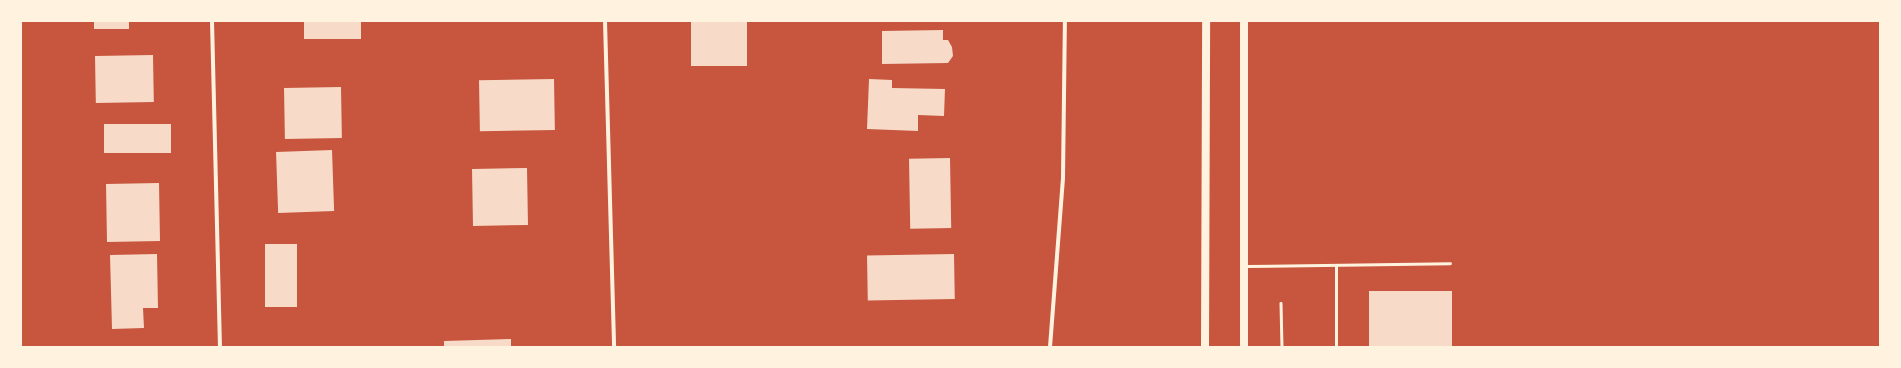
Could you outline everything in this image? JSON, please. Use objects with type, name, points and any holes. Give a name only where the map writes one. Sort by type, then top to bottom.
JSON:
[{"type":"main road","points":[[1205,347],[1206,21]]},
{"type":"main road","points":[[1244,21],[1244,347]]},
{"type":"street","points":[[212,21],[220,347]]},
{"type":"street","points":[[605,21],[614,347]]},
{"type":"street","points":[[1050,347],[1063,177],[1065,21]]},
{"type":"lane","points":[[1244,266],[1450,262]]},
{"type":"lane","points":[[1336,265],[1336,347]]},
{"type":"path","points":[[1281,302],[1282,347]]},
{"type":"building","points":[[94,21],[129,21],[129,29],[94,29]]},
{"type":"building","points":[[304,21],[361,21],[361,39],[304,39]]},
{"type":"building","points":[[691,21],[747,21],[747,66],[691,66]]},
{"type":"building","points":[[943,30],[943,40],[948,40],[952,47],[953,56],[948,63],[882,64],[882,31]]},
{"type":"building","points":[[153,55],[154,102],[96,103],[95,56]]},
{"type":"building","points":[[554,79],[555,130],[480,131],[479,80]]},
{"type":"building","points":[[869,79],[892,80],[892,88],[945,89],[944,116],[918,115],[918,131],[867,129]]},
{"type":"building","points":[[341,87],[342,138],[285,139],[284,88]]},
{"type":"building","points":[[104,124],[171,124],[171,153],[104,153]]},
{"type":"building","points":[[332,150],[334,211],[278,213],[276,152]]},
{"type":"building","points":[[950,158],[951,228],[910,229],[909,159]]},
{"type":"building","points":[[527,168],[528,225],[473,226],[472,169]]},
{"type":"building","points":[[159,183],[160,241],[107,242],[106,184]]},
{"type":"building","points":[[265,244],[297,244],[297,307],[265,307]]},
{"type":"building","points":[[157,254],[158,308],[143,308],[144,328],[112,329],[110,255]]},
{"type":"building","points":[[954,254],[955,299],[868,301],[867,256]]},
{"type":"building","points":[[1369,291],[1452,291],[1452,347],[1369,347]]},
{"type":"building","points":[[511,339],[511,347],[444,347],[444,341]]}]
